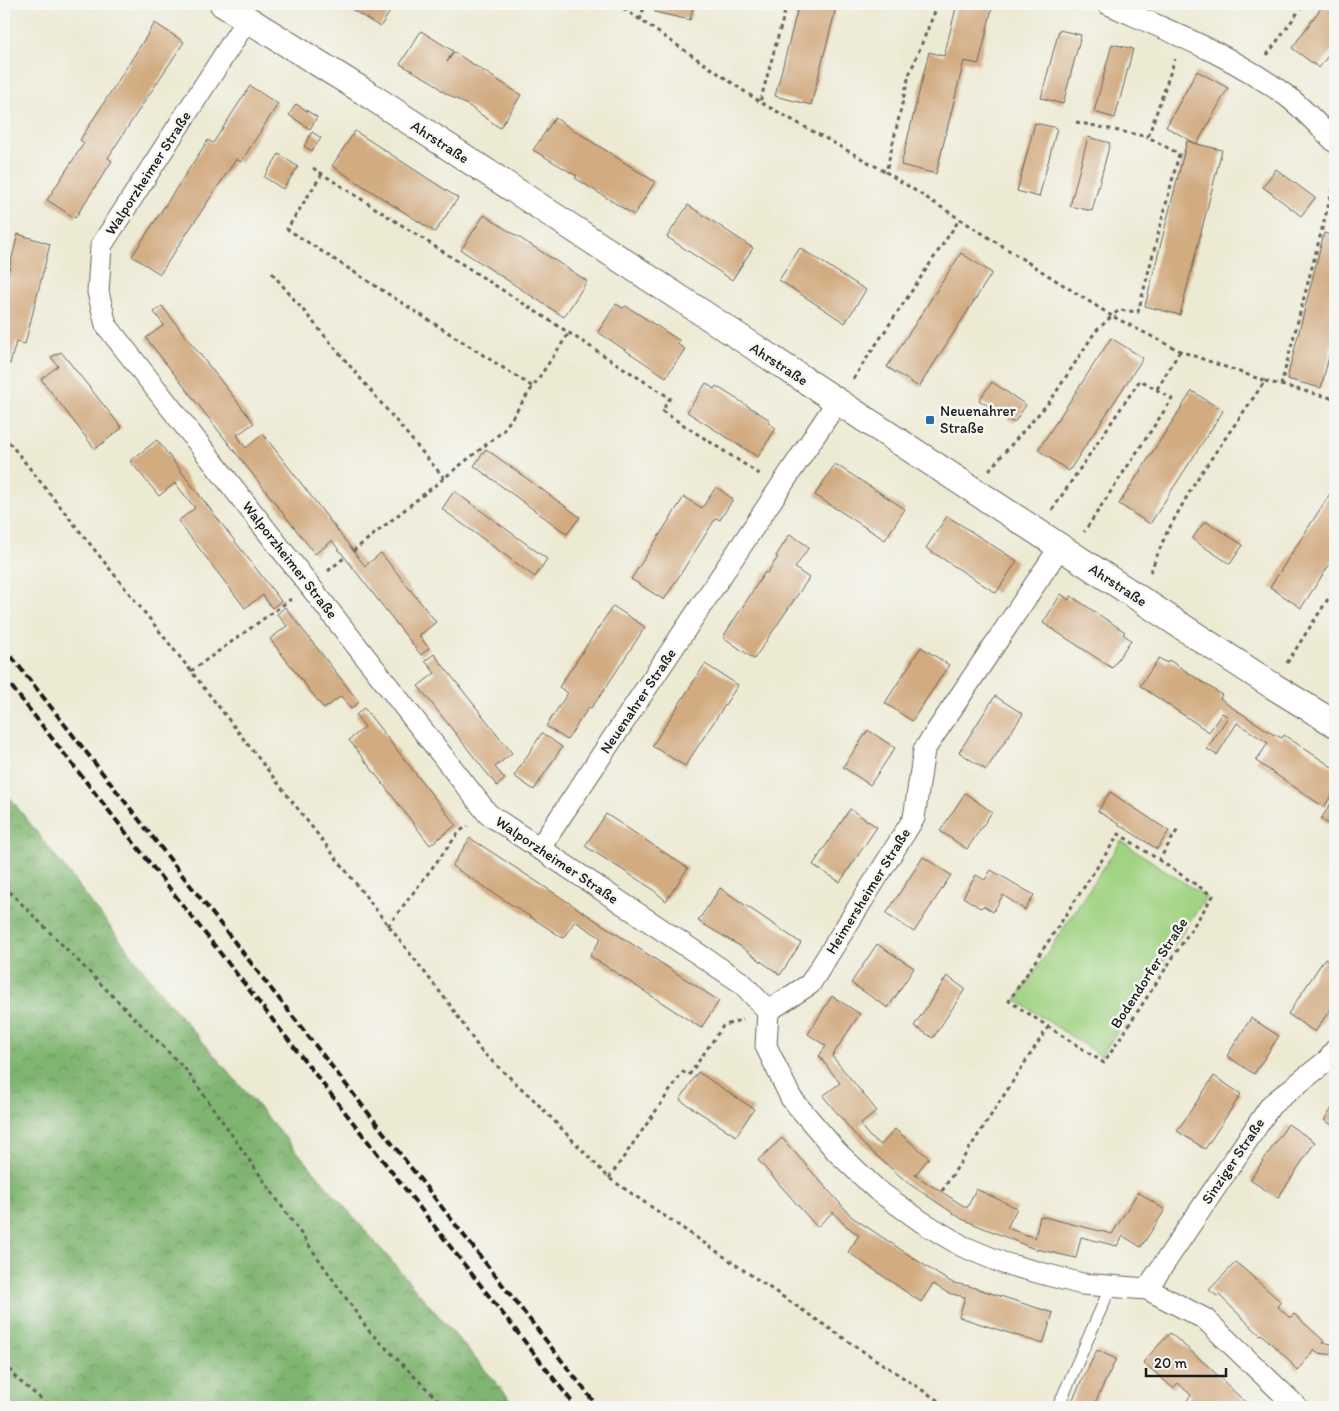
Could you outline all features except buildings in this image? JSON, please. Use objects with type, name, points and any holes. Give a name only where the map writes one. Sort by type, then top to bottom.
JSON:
[{"type":"street","name":"Ahrstraße","points":[[224,4],[1273,686],[1335,724]]},
{"type":"street","points":[[1108,4],[1182,37],[1254,74],[1289,98],[1335,142]]},
{"type":"street","name":"Walporzheimer Straße","points":[[248,18],[101,246],[98,292],[106,325],[488,814],[742,983],[768,1011]]},
{"type":"street","name":"Neuenahrer Straße","points":[[539,849],[837,402]]},
{"type":"street","name":"Heimersheimer Straße","points":[[768,1011],[810,984],[914,818],[924,750],[1065,550]]},
{"type":"street","points":[[768,1011],[766,1046],[791,1098],[837,1152],[877,1190],[922,1222],[962,1246],[1003,1263],[1082,1284],[1147,1289],[1205,1319],[1297,1407]]},
{"type":"street","name":"Sinziger Straße","points":[[1147,1289],[1271,1105],[1329,1059],[1335,1050]]},
{"type":"lane","points":[[1058,1407],[1111,1286]]},
{"type":"path","points":[[617,4],[760,102],[886,172],[1112,316],[1180,351],[1265,381],[1335,399]]},
{"type":"path","points":[[640,20],[645,4]]},
{"type":"path","points":[[760,102],[787,4]]},
{"type":"path","points":[[886,172],[909,75],[938,4]]},
{"type":"path","points":[[1254,74],[1304,4]]},
{"type":"path","points":[[1148,137],[1182,37]]},
{"type":"path","points":[[971,490],[1051,400],[1095,332],[1119,310],[1138,312],[1179,154],[1148,137],[1076,122]]},
{"type":"path","points":[[313,168],[670,398],[662,411],[781,487]]},
{"type":"path","points":[[322,174],[287,229],[533,387]]},
{"type":"path","points":[[1281,385],[1332,191]]},
{"type":"path","points":[[837,402],[960,220]]},
{"type":"path","points":[[272,273],[444,478]]},
{"type":"path","points":[[353,551],[503,431],[569,333]]},
{"type":"path","points":[[1156,389],[1180,351]]},
{"type":"path","points":[[1037,532],[1140,380],[1172,399],[1065,550]]},
{"type":"path","points":[[1140,599],[1166,534],[1195,482],[1265,381]]},
{"type":"path","points":[[4,436],[191,671],[450,1005],[481,1050],[533,1099],[609,1178],[852,1344],[948,1407]]},
{"type":"path","points":[[191,671],[310,586]]},
{"type":"path","points":[[1273,686],[1335,588]]},
{"type":"path","points":[[388,926],[460,831],[488,814]]},
{"type":"path","points":[[1159,860],[1178,828]]},
{"type":"path","name":"Bodendorfer Straße","points":[[1119,834],[1159,860],[1213,896],[1104,1063],[1009,1001],[1119,834]]},
{"type":"path","points":[[4,886],[187,1071],[369,1331],[445,1407]]},
{"type":"path","points":[[609,1178],[683,1072],[689,1075],[723,1026],[768,1011]]},
{"type":"path","points":[[942,1191],[1048,1027]]},
{"type":"path","points":[[4,1362],[17,1379],[51,1407]]},
{"type":"green space","points":[[4,790],[170,1004],[517,1407],[4,1407]]},
{"type":"green space","points":[[1121,841],[1206,897],[1101,1056],[1016,1000]]},
{"type":"railway","points":[[4,647],[598,1407]]},
{"type":"railway","points":[[4,677],[576,1407]]},
{"type":"place","name":"Neuenahrer Straße","points":[[930,420]]}]
